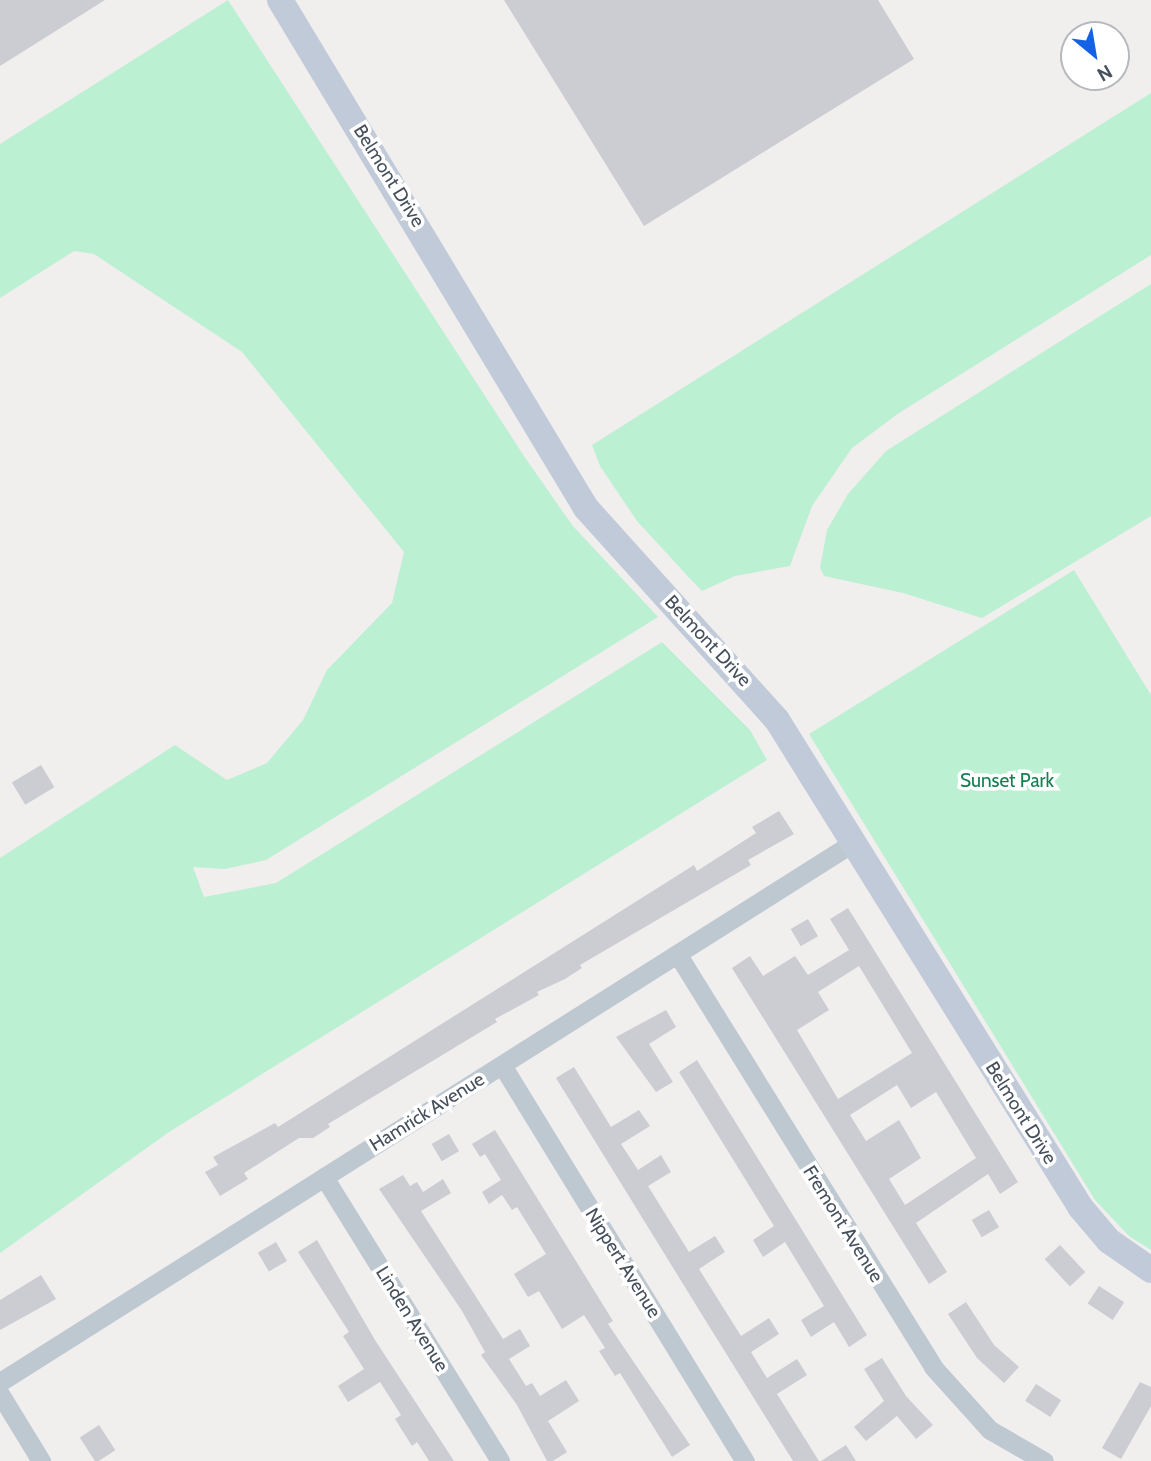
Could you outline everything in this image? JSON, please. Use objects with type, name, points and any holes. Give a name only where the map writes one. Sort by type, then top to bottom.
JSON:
[{"type":"street","name":"Belmont Drive","points":[[280,0],[586,508],[755,691],[854,842],[1081,1208],[1109,1241],[1151,1270]]},
{"type":"street","name":"Hamrick Avenue","points":[[0,1382],[854,842]]},
{"type":"street","name":"Fremont Avenue","points":[[678,955],[933,1367],[990,1430],[1044,1461]]},
{"type":"street","name":"Nippert Avenue","points":[[502,1065],[745,1461]]},
{"type":"street","name":"Linden Avenue","points":[[324,1177],[500,1461]]},
{"type":"street","points":[[0,1394],[41,1461]]},
{"type":"green space","points":[[228,0],[524,456],[572,525],[658,617],[266,860],[225,869],[193,867],[204,897],[276,883],[662,642],[750,730],[767,760],[169,1132],[0,1253],[0,858],[175,745],[227,780],[267,763],[303,720],[327,670],[392,603],[404,552],[242,352],[94,254],[74,251],[0,298],[0,144]]},
{"type":"green space","points":[[1151,93],[1151,255],[899,413],[852,448],[812,506],[790,566],[735,576],[702,591],[637,521],[600,466],[592,445]]},
{"type":"green space","points":[[1151,284],[1151,516],[982,618],[903,593],[824,576],[820,568],[827,530],[848,494],[886,451]]},
{"type":"green space","name":"Sunset Park","points":[[1074,570],[1151,695],[1151,1250],[1129,1236],[1095,1200],[809,734]]},
{"type":"building","points":[[0,0],[105,0],[0,66]]},
{"type":"building","points":[[504,0],[878,0],[914,59],[644,226]]},
{"type":"building","points":[[41,765],[54,787],[25,805],[12,783]]},
{"type":"building","points":[[779,811],[794,834],[748,860],[751,865],[580,965],[582,968],[537,992],[539,995],[495,1019],[497,1022],[328,1124],[330,1127],[313,1138],[299,1138],[244,1173],[248,1179],[220,1196],[205,1172],[218,1165],[213,1157],[275,1123],[278,1127],[694,865],[697,871],[756,833],[752,827]]},
{"type":"building","points":[[848,908],[1018,1182],[1000,1194],[988,1174],[916,1223],[947,1272],[929,1284],[732,968],[750,956],[763,976],[795,956],[808,975],[849,950],[830,919]],"holes":[[[859,966],[912,1053],[838,1099],[797,1030],[829,1010],[818,992]],[[897,1085],[911,1108],[936,1092],[976,1158],[905,1205],[889,1179],[921,1158],[899,1120],[866,1141],[850,1115]]]},
{"type":"building","points":[[808,919],[818,936],[801,946],[791,929]]},
{"type":"building","points":[[666,1010],[676,1027],[649,1044],[673,1082],[656,1092],[616,1037]]},
{"type":"building","points":[[697,1060],[867,1335],[849,1347],[834,1322],[811,1337],[801,1320],[824,1306],[785,1242],[763,1257],[753,1240],[774,1226],[679,1072]]},
{"type":"building","points":[[574,1067],[611,1127],[639,1110],[650,1126],[621,1144],[638,1170],[661,1155],[671,1172],[648,1186],[689,1252],[715,1236],[725,1252],[699,1269],[741,1336],[769,1318],[779,1334],[751,1352],[767,1378],[797,1359],[807,1375],[777,1394],[819,1461],[793,1461],[704,1318],[556,1078]]},
{"type":"building","points":[[495,1130],[613,1321],[608,1324],[690,1445],[672,1457],[620,1373],[615,1376],[599,1351],[605,1348],[584,1315],[562,1329],[539,1291],[528,1297],[514,1274],[546,1254],[517,1207],[512,1210],[502,1195],[489,1204],[482,1192],[501,1180],[485,1154],[480,1157],[472,1144]]},
{"type":"building","points":[[449,1134],[459,1151],[442,1161],[432,1144]]},
{"type":"building","points":[[403,1175],[410,1186],[417,1182],[423,1192],[443,1179],[451,1193],[421,1211],[503,1339],[520,1329],[530,1346],[509,1359],[526,1386],[532,1383],[540,1396],[566,1380],[579,1401],[548,1421],[567,1452],[553,1461],[547,1461],[517,1405],[481,1355],[485,1352],[462,1311],[379,1189]]},
{"type":"building","points":[[989,1210],[999,1227],[982,1237],[972,1220]]},
{"type":"building","points":[[317,1240],[375,1340],[454,1461],[429,1461],[417,1442],[412,1446],[395,1419],[401,1415],[380,1382],[348,1402],[338,1386],[364,1369],[343,1336],[349,1332],[298,1252]]},
{"type":"building","points":[[276,1242],[287,1261],[269,1272],[258,1252]]},
{"type":"building","points":[[1060,1245],[1085,1272],[1070,1286],[1045,1259]]},
{"type":"building","points":[[41,1275],[56,1299],[0,1330],[0,1300]]},
{"type":"building","points":[[1099,1286],[1124,1302],[1113,1320],[1088,1304]]},
{"type":"building","points":[[966,1302],[994,1345],[1019,1367],[1004,1383],[977,1358],[948,1314]]},
{"type":"building","points":[[882,1358],[906,1396],[933,1425],[916,1439],[897,1416],[866,1441],[854,1427],[884,1401],[864,1369]]},
{"type":"building","points":[[1140,1382],[1151,1387],[1151,1406],[1121,1459],[1102,1448]]},
{"type":"building","points":[[1036,1384],[1061,1400],[1050,1417],[1025,1401]]},
{"type":"building","points":[[99,1425],[115,1450],[95,1461],[80,1438]]},
{"type":"building","points":[[846,1445],[856,1461],[821,1461]]}]
